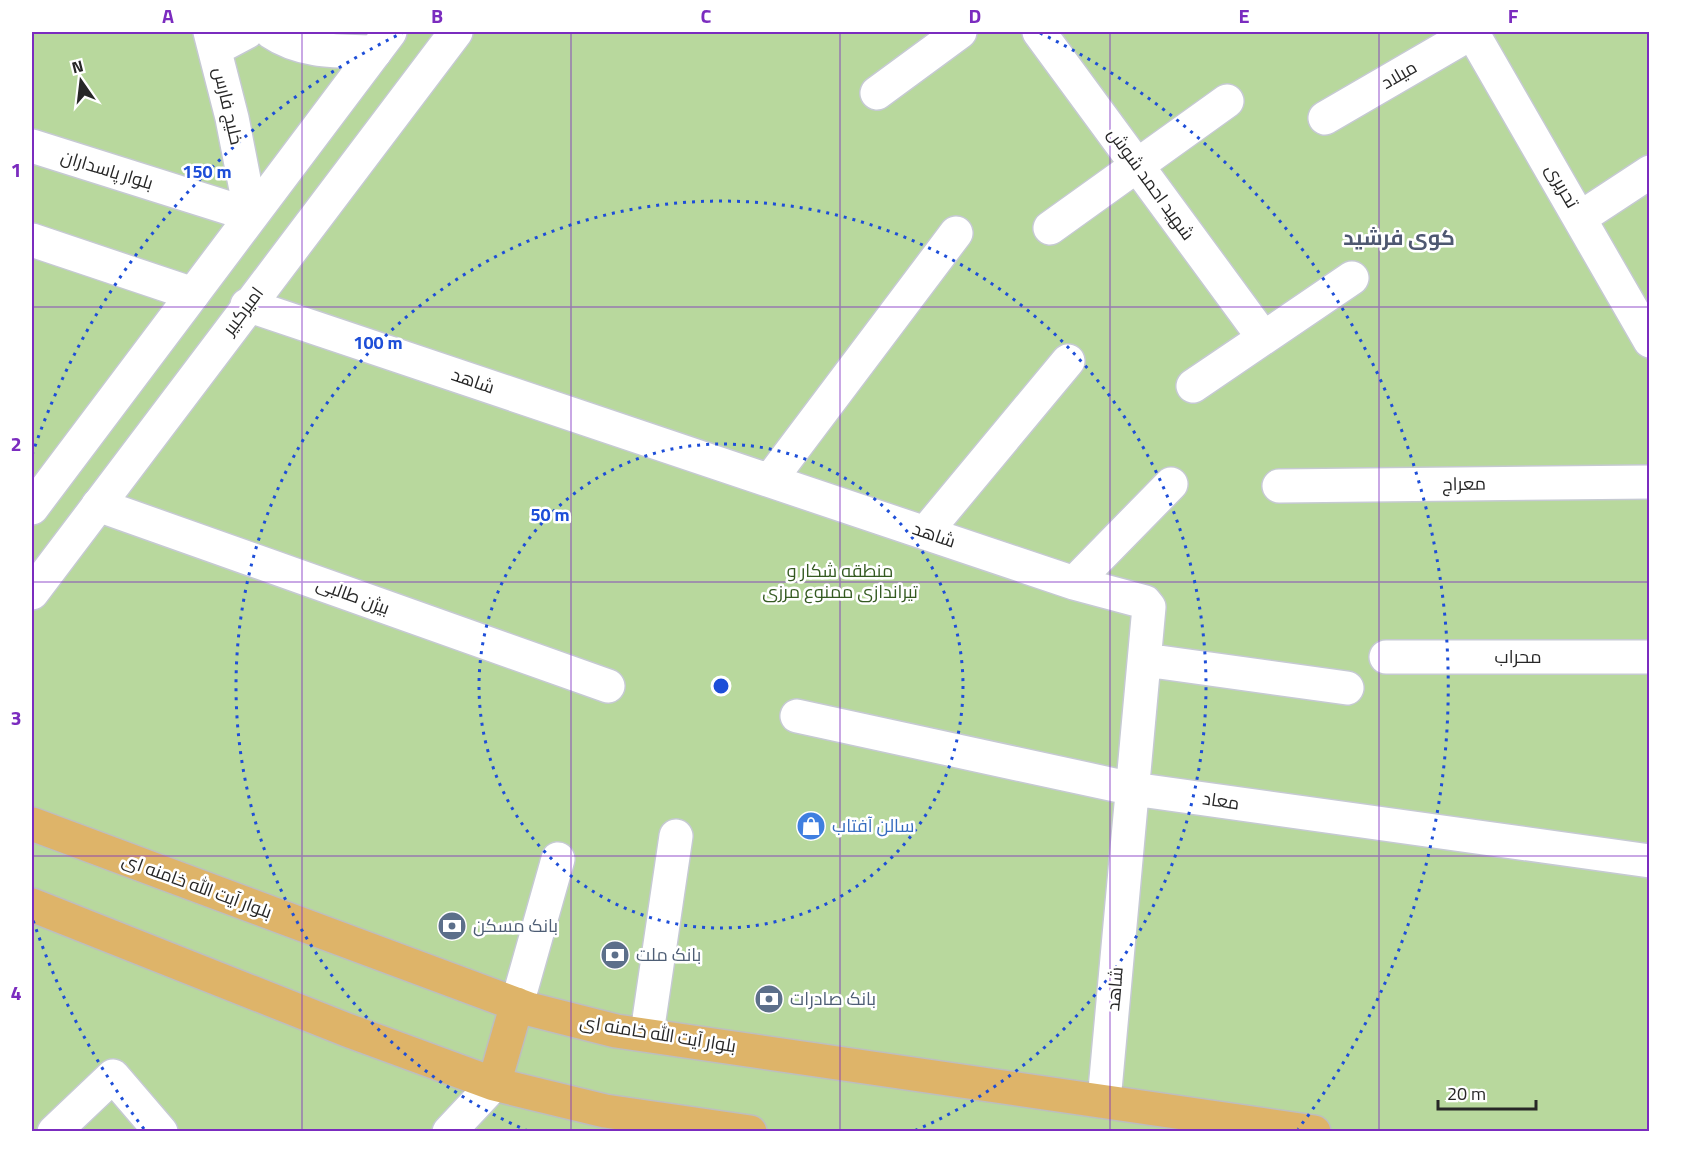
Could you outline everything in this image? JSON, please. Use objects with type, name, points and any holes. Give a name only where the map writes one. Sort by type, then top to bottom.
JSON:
[{"type":"main road","name":"بلوار آیت الله خامنه ای","points":[[32,824],[517,1004],[616,1031],[647,1033],[1314,1131]]},
{"type":"main road","points":[[32,905],[346,1030],[494,1084],[605,1110],[733,1130]]},
{"type":"main road","points":[[494,1084],[517,1004]]},
{"type":"street","points":[[213,40],[247,32]]},
{"type":"street","points":[[271,32],[281,39],[319,51],[383,41]]},
{"type":"street","name":"امیرکبیر","points":[[32,593],[247,305],[456,32]]},
{"type":"street","points":[[877,93],[960,32]]},
{"type":"street","name":"شهید احمد شوش","points":[[1039,32],[1263,337]]},
{"type":"street","name":"میلاد","points":[[1325,118],[1472,32]]},
{"type":"street","name":"تحریری","points":[[1472,32],[1650,341]]},
{"type":"street","name":"خلیج فارس","points":[[213,40],[251,215]]},
{"type":"street","points":[[32,508],[383,41]]},
{"type":"street","points":[[1050,228],[1227,101]]},
{"type":"street","points":[[336,103],[384,127]]},
{"type":"street","name":"بلوار پاسداران","points":[[32,146],[251,215]]},
{"type":"street","points":[[1580,218],[1650,172]]},
{"type":"street","points":[[770,480],[956,233]]},
{"type":"street","points":[[32,240],[193,294]]},
{"type":"street","points":[[1193,386],[1352,278]]},
{"type":"street","name":"شاهد","points":[[247,305],[1074,583],[1145,602],[1149,608],[1145,660],[1104,1101]]},
{"type":"street","points":[[925,533],[1068,361]]},
{"type":"street","name":"معراج","points":[[1279,486],[1650,482]]},
{"type":"street","points":[[1074,583],[1171,484]]},
{"type":"street","name":"بیژن طالبی","points":[[98,505],[608,687]]},
{"type":"street","name":"محراب","points":[[1386,657],[1650,657]]},
{"type":"street","points":[[1145,660],[1347,688]]},
{"type":"street","name":"معاد","points":[[797,716],[1133,789],[1650,861]]},
{"type":"street","points":[[647,1033],[676,836]]},
{"type":"street","points":[[517,1004],[558,859]]},
{"type":"street","points":[[54,1131],[113,1076],[161,1131]]},
{"type":"street","points":[[449,1131],[494,1084]]},
{"type":"green space","name":"منطقه شکار و تیراندازی ممنوع مرزی","points":[[32,32],[1649,32],[1649,1131],[32,1131]]},
{"type":"place","name":"سالن آفتاب","points":[[811,826]]},
{"type":"place","name":"بانک مسکن","points":[[452,926]]},
{"type":"place","name":"بانک ملت","points":[[615,955]]},
{"type":"place","name":"بانک صادرات","points":[[769,999]]},
{"type":"district","name":"کوی فرشید","points":[[1399,238]]}]
